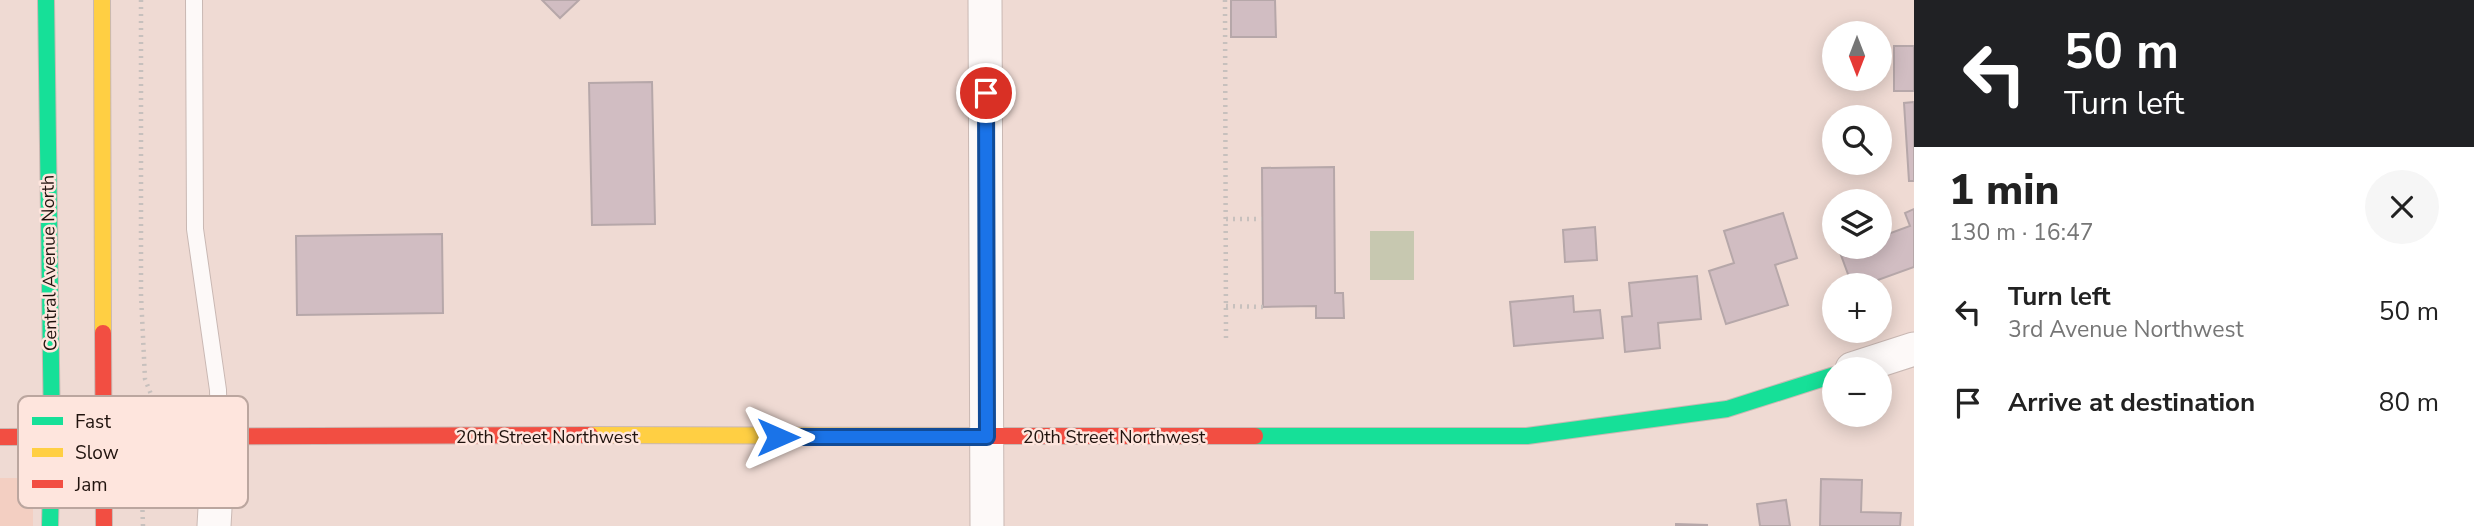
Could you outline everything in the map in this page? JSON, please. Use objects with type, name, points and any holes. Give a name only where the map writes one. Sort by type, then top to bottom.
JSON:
[{"type":"street","name":"Central Avenue North","points":[[46,0],[51,396]]},
{"type":"street","points":[[102,0],[106,396]]},
{"type":"street","points":[[985,0],[987,526]]},
{"type":"street","points":[[1889,357],[1914,349]]},
{"type":"street","name":"20th Street Northwest","points":[[248,437],[1527,436],[1727,409],[1822,379]]},
{"type":"street","name":"20th Street Northwest","points":[[0,437],[18,436]]},
{"type":"street","name":"Central Avenue North","points":[[50,508],[50,526]]},
{"type":"street","points":[[104,508],[104,526]]},
{"type":"street","points":[[214,526],[215,508]]},
{"type":"lane","points":[[194,0],[195,229],[218,396]]},
{"type":"path","points":[[141,0],[141,295],[145,379],[152,396]]},
{"type":"path","points":[[1225,0],[1226,340]]},
{"type":"path","points":[[1226,219],[1262,219]]},
{"type":"path","points":[[1226,306],[1263,307]]},
{"type":"path","points":[[142,508],[143,526]]},
{"type":"shaded area","points":[[0,478],[18,478],[18,508],[33,508],[33,526],[0,526]]},
{"type":"green space","points":[[1370,231],[1414,231],[1414,280],[1370,280]]},
{"type":"building","points":[[542,0],[579,0],[560,18]]},
{"type":"building","points":[[1231,0],[1275,0],[1276,37],[1231,37]]},
{"type":"building","points":[[1894,46],[1914,46],[1914,91],[1894,91]]},
{"type":"building","points":[[652,82],[655,224],[592,225],[589,83]]},
{"type":"building","points":[[1914,102],[1914,181],[1909,181],[1904,103]]},
{"type":"building","points":[[1334,167],[1335,293],[1343,293],[1344,318],[1316,318],[1316,306],[1263,307],[1262,168]]},
{"type":"building","points":[[1914,209],[1914,267],[1892,275],[1848,273],[1842,259],[1892,259],[1892,233],[1910,226],[1905,213]]},
{"type":"building","points":[[1783,213],[1797,258],[1775,265],[1788,305],[1726,324],[1709,271],[1734,263],[1724,231]]},
{"type":"building","points":[[1595,227],[1597,260],[1565,262],[1563,230]]},
{"type":"building","points":[[442,234],[443,313],[297,315],[296,236]]},
{"type":"building","points":[[1697,276],[1701,319],[1658,323],[1660,348],[1625,352],[1622,317],[1632,316],[1629,283]]},
{"type":"building","points":[[1573,296],[1574,312],[1600,310],[1603,338],[1514,346],[1510,302]]},
{"type":"building","points":[[1821,479],[1862,480],[1861,512],[1901,513],[1900,526],[1820,526]]},
{"type":"building","points":[[1786,500],[1790,526],[1760,526],[1757,504]]},
{"type":"building","points":[[1707,525],[1707,526],[1676,526]]},
{"type":"traffic: fast","points":[[46,0],[51,396]]},
{"type":"traffic: fast","points":[[1255,436],[1527,436],[1727,409],[1822,379]]},
{"type":"traffic: fast","points":[[50,508],[50,526]]},
{"type":"traffic: slow","points":[[102,0],[103,333]]},
{"type":"traffic: slow","points":[[590,435],[983,436]]},
{"type":"traffic: jam","points":[[103,333],[103,396]]},
{"type":"traffic: jam","points":[[248,436],[590,435]]},
{"type":"traffic: jam","points":[[983,436],[1255,436]]},
{"type":"traffic: jam","points":[[0,437],[18,437]]},
{"type":"traffic: jam","points":[[104,508],[104,526]]},
{"type":"route","points":[[778,437],[987,437],[986,93]]}]
